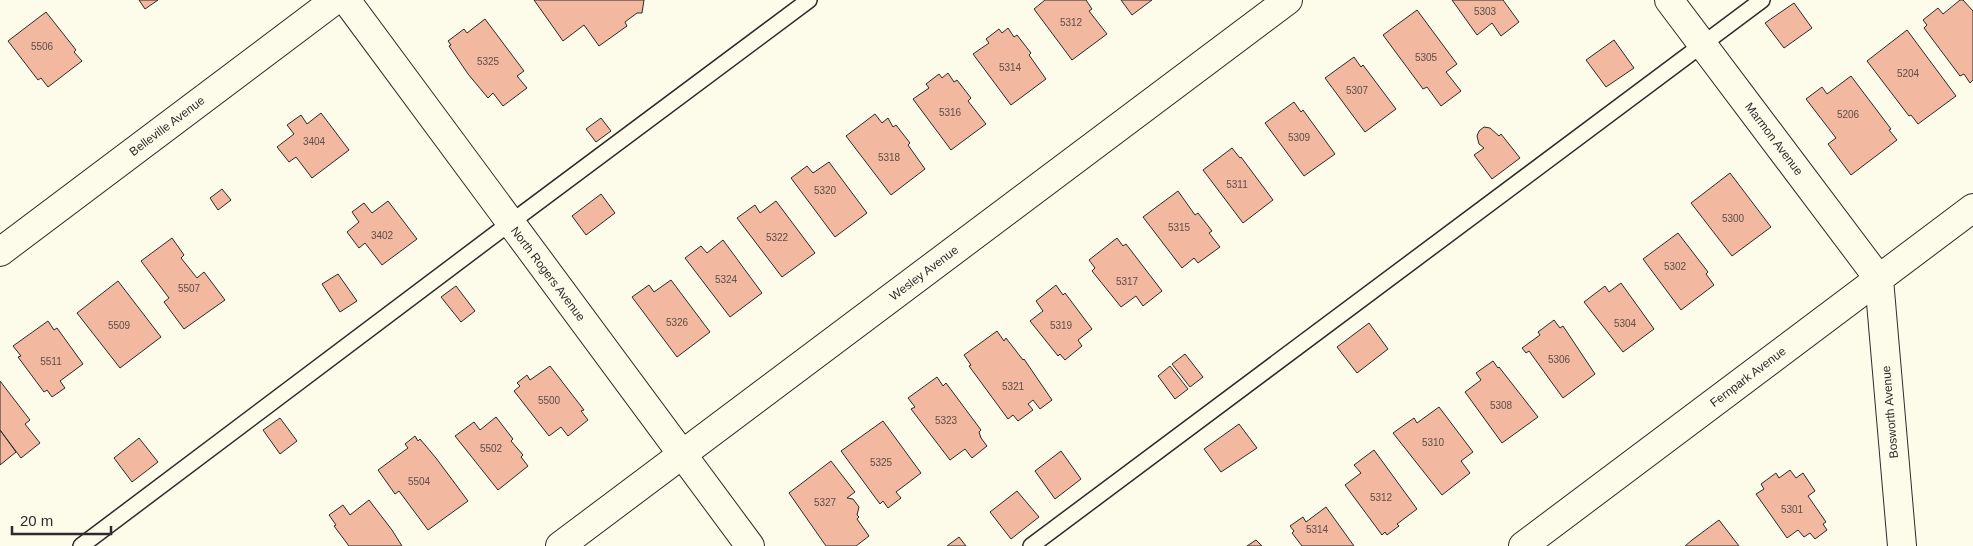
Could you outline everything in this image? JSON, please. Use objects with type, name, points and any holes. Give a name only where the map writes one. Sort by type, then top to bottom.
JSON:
[{"type":"street","name":"Belleville Avenue","points":[[0,252],[335,0]]},
{"type":"street","name":"North Rogers Avenue","points":[[346,0],[750,546]]},
{"type":"street","name":"Wesley Avenue","points":[[560,546],[1288,0]]},
{"type":"street","name":"Marmon Avenue","points":[[1669,0],[1879,279]]},
{"type":"street","name":"Fernpark Avenue","points":[[1523,546],[1973,208]]},
{"type":"street","name":"Bosworth Avenue","points":[[1879,279],[1902,546]]},
{"type":"lane","points":[[81,546],[809,0]]},
{"type":"lane","points":[[1031,546],[1762,0]]},
{"type":"building","points":[[139,0],[158,0],[145,9]]},
{"type":"building","points":[[534,0],[644,0],[642,13],[637,13],[625,22],[627,26],[599,46],[584,25],[563,41]]},
{"type":"building","points":[[1045,0],[1086,0],[1092,9],[1089,11],[1107,34],[1072,60],[1034,9]]},
{"type":"building","points":[[1121,0],[1152,0],[1132,15]]},
{"type":"building","points":[[1452,0],[1503,0],[1519,22],[1501,36],[1492,23],[1477,35]]},
{"type":"building","points":[[1960,0],[1963,0],[1973,11],[1973,80],[1970,83],[1964,74],[1960,76],[1924,28],[1927,25],[1923,20],[1938,8],[1943,14]]},
{"type":"building","points":[[1794,3],[1812,28],[1784,48],[1765,23]]},
{"type":"building","points":[[1417,10],[1457,64],[1446,72],[1461,91],[1441,106],[1427,87],[1423,89],[1383,35]]},
{"type":"building","points":[[46,12],[76,50],[74,52],[82,61],[48,87],[41,78],[38,80],[8,41]]},
{"type":"building","points":[[485,19],[524,71],[517,76],[527,88],[503,106],[493,93],[488,98],[468,74],[449,46],[451,45],[448,41],[464,29],[467,33]]},
{"type":"building","points":[[1008,28],[1014,37],[1017,35],[1031,53],[1029,55],[1046,79],[1011,105],[973,54],[989,43],[986,39],[999,29],[1002,33]]},
{"type":"building","points":[[1907,30],[1956,96],[1918,124],[1911,115],[1909,116],[1867,61]]},
{"type":"building","points":[[1614,40],[1634,68],[1606,87],[1586,60]]},
{"type":"building","points":[[1354,57],[1361,67],[1363,65],[1396,109],[1365,132],[1325,78]]},
{"type":"building","points":[[948,73],[954,82],[957,80],[971,98],[968,101],[986,124],[951,150],[913,99],[929,88],[926,84],[939,74],[942,78]]},
{"type":"building","points":[[1851,76],[1891,129],[1889,130],[1897,140],[1851,175],[1828,144],[1836,138],[1806,99],[1822,87],[1827,94]]},
{"type":"building","points":[[1294,102],[1301,112],[1303,110],[1335,154],[1304,176],[1265,123]]},
{"type":"building","points":[[321,113],[349,150],[312,178],[296,157],[289,162],[277,147],[294,134],[287,125],[301,115],[307,124]]},
{"type":"building","points":[[875,114],[882,123],[888,118],[893,127],[896,125],[910,143],[908,145],[925,169],[891,195],[846,136]]},
{"type":"building","points":[[601,118],[611,131],[596,142],[586,129]]},
{"type":"building","points":[[1484,127],[1490,128],[1499,136],[1501,134],[1520,158],[1492,179],[1474,155],[1484,148],[1479,144],[1477,136]]},
{"type":"building","points":[[1232,148],[1273,200],[1243,223],[1203,170]]},
{"type":"building","points":[[829,162],[867,213],[835,237],[791,178],[807,166],[813,173]]},
{"type":"building","points":[[1730,173],[1771,227],[1732,256],[1691,203]]},
{"type":"building","points":[[222,189],[231,200],[218,210],[210,198]]},
{"type":"building","points":[[1178,191],[1195,215],[1198,213],[1212,231],[1209,233],[1220,247],[1198,263],[1194,258],[1182,268],[1143,217]]},
{"type":"building","points":[[601,194],[615,213],[586,235],[572,216]]},
{"type":"building","points":[[388,201],[417,239],[382,265],[365,243],[359,248],[347,232],[359,222],[352,212],[364,203],[372,213]]},
{"type":"building","points":[[776,201],[815,253],[782,277],[737,218],[755,205],[760,213]]},
{"type":"building","points":[[1678,233],[1708,272],[1706,274],[1714,285],[1681,310],[1643,259]]},
{"type":"building","points":[[172,238],[184,255],[181,258],[197,278],[204,272],[225,300],[184,329],[164,302],[169,298],[141,261]]},
{"type":"building","points":[[1117,238],[1123,246],[1126,244],[1162,291],[1143,306],[1136,296],[1121,307],[1092,271],[1095,268],[1089,260]]},
{"type":"building","points":[[723,240],[762,293],[730,317],[685,258],[701,246],[707,253]]},
{"type":"building","points":[[338,274],[357,301],[340,312],[322,284]]},
{"type":"building","points":[[671,280],[710,332],[677,357],[632,297],[649,285],[654,292]]},
{"type":"building","points":[[118,281],[161,337],[120,368],[77,313]]},
{"type":"building","points":[[1621,283],[1654,329],[1623,352],[1584,302],[1605,286],[1609,292]]},
{"type":"building","points":[[1056,285],[1063,295],[1065,293],[1092,329],[1078,340],[1082,346],[1065,360],[1060,354],[1058,356],[1030,321],[1043,311],[1036,301]]},
{"type":"building","points":[[456,286],[475,311],[461,322],[441,297]]},
{"type":"building","points":[[1554,320],[1560,328],[1563,326],[1595,374],[1563,398],[1529,351],[1526,353],[1522,348],[1540,335],[1538,332]]},
{"type":"building","points":[[48,321],[54,330],[57,328],[83,364],[60,381],[65,388],[52,397],[47,390],[44,392],[18,357],[21,356],[13,346]]},
{"type":"building","points":[[1369,323],[1388,349],[1357,373],[1337,347]]},
{"type":"building","points":[[997,331],[1004,341],[1006,338],[1024,359],[1052,400],[1040,409],[1033,400],[1028,404],[1033,410],[1018,421],[1013,415],[1008,419],[969,366],[971,365],[964,355]]},
{"type":"building","points":[[1185,354],[1203,377],[1190,387],[1172,364]]},
{"type":"building","points":[[1493,361],[1538,417],[1502,443],[1465,392],[1481,380],[1476,373]]},
{"type":"building","points":[[550,366],[584,410],[581,411],[588,420],[568,436],[561,427],[549,436],[514,391],[520,386],[517,383],[527,375],[530,380]]},
{"type":"building","points":[[1170,366],[1188,389],[1175,399],[1158,376]]},
{"type":"building","points":[[937,377],[943,386],[946,383],[981,430],[979,432],[981,438],[987,446],[972,458],[965,449],[950,460],[911,409],[915,407],[908,398]]},
{"type":"building","points":[[0,381],[30,420],[25,424],[40,443],[21,458],[0,430]]},
{"type":"building","points":[[1439,407],[1473,452],[1461,461],[1470,473],[1442,495],[1393,433],[1414,418],[1417,423]]},
{"type":"building","points":[[496,417],[513,439],[511,441],[523,455],[521,457],[528,466],[498,490],[455,436],[474,422],[480,430]]},
{"type":"building","points":[[280,418],[297,441],[280,454],[263,430]]},
{"type":"building","points":[[883,421],[921,473],[896,492],[901,498],[888,508],[883,501],[880,504],[841,451]]},
{"type":"building","points":[[1239,424],[1257,448],[1221,472],[1204,449]]},
{"type":"building","points":[[0,430],[16,452],[0,465]]},
{"type":"building","points":[[415,436],[418,441],[420,439],[436,458],[468,501],[428,530],[399,491],[395,494],[378,470],[408,448],[405,444]]},
{"type":"building","points":[[139,438],[158,462],[132,482],[114,458]]},
{"type":"building","points":[[1374,450],[1417,509],[1397,524],[1399,526],[1387,535],[1385,532],[1382,535],[1345,485],[1361,473],[1354,465]]},
{"type":"building","points":[[1061,451],[1081,479],[1055,499],[1035,471]]},
{"type":"building","points":[[831,461],[855,492],[847,498],[853,499],[859,507],[857,515],[859,517],[857,519],[869,536],[856,546],[826,546],[789,493]]},
{"type":"building","points":[[1790,470],[1796,478],[1803,473],[1815,491],[1808,496],[1826,522],[1823,524],[1827,530],[1815,539],[1810,533],[1804,537],[1798,530],[1787,538],[1756,494],[1764,489],[1761,484],[1776,473],[1779,478]]},
{"type":"building","points":[[1017,491],[1039,517],[1011,539],[990,512]]},
{"type":"building","points":[[369,500],[402,546],[349,546],[334,526],[336,525],[329,515],[343,505],[350,515]]},
{"type":"building","points":[[1326,507],[1354,546],[1302,546],[1292,533],[1294,531],[1290,526],[1303,517],[1306,522]]},
{"type":"building","points":[[1719,520],[1739,546],[1685,546],[1692,540]]},
{"type":"building","points":[[959,537],[966,546],[947,546]]},
{"type":"building","points":[[1256,540],[1262,546],[1247,546]]}]
